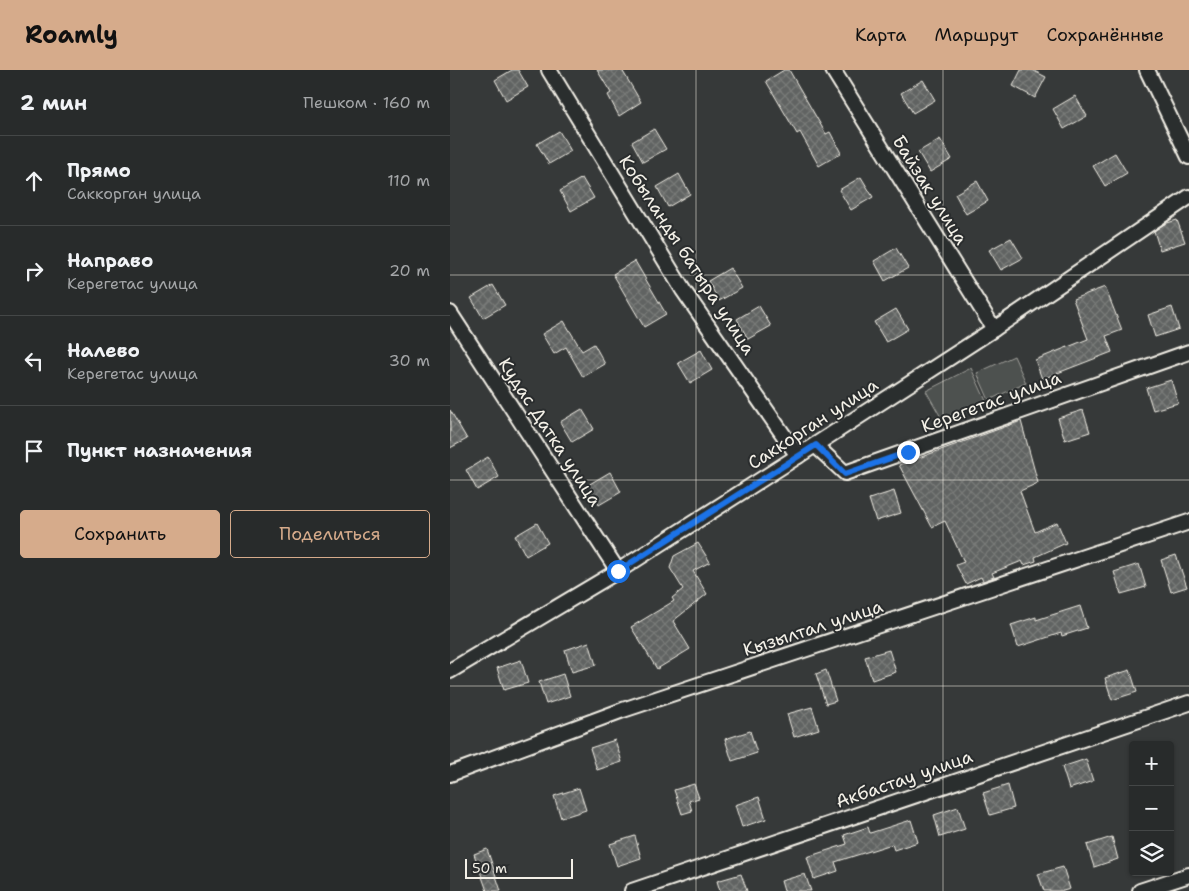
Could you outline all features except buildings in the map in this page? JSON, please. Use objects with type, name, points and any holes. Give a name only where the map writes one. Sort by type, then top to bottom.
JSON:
[{"type":"street","name":"Кобыланды батыра улица","points":[[549,70],[683,290],[798,456]]},
{"type":"street","name":"Байзак улица","points":[[833,70],[994,329]]},
{"type":"street","points":[[1148,70],[1189,157]]},
{"type":"street","name":"Саккорган улица","points":[[450,671],[618,571],[816,445],[994,329],[1189,197]]},
{"type":"street","name":"Кудас Датка улица","points":[[450,313],[618,571]]},
{"type":"street","name":"Керегетас улица","points":[[816,445],[845,474],[1189,352]]},
{"type":"street","name":"Кызылтал улица","points":[[450,774],[623,710],[1189,522]]},
{"type":"street","name":"Акбастау улица","points":[[632,891],[1189,703]]},
{"type":"street","points":[[1140,891],[1189,875]]},
{"type":"shaded area","points":[[1014,356],[1026,383],[989,400],[977,373]]},
{"type":"shaded area","points":[[971,368],[986,401],[942,419],[926,391]]},
{"type":"route","points":[[618,571],[816,445],[845,474],[908,452]]}]
